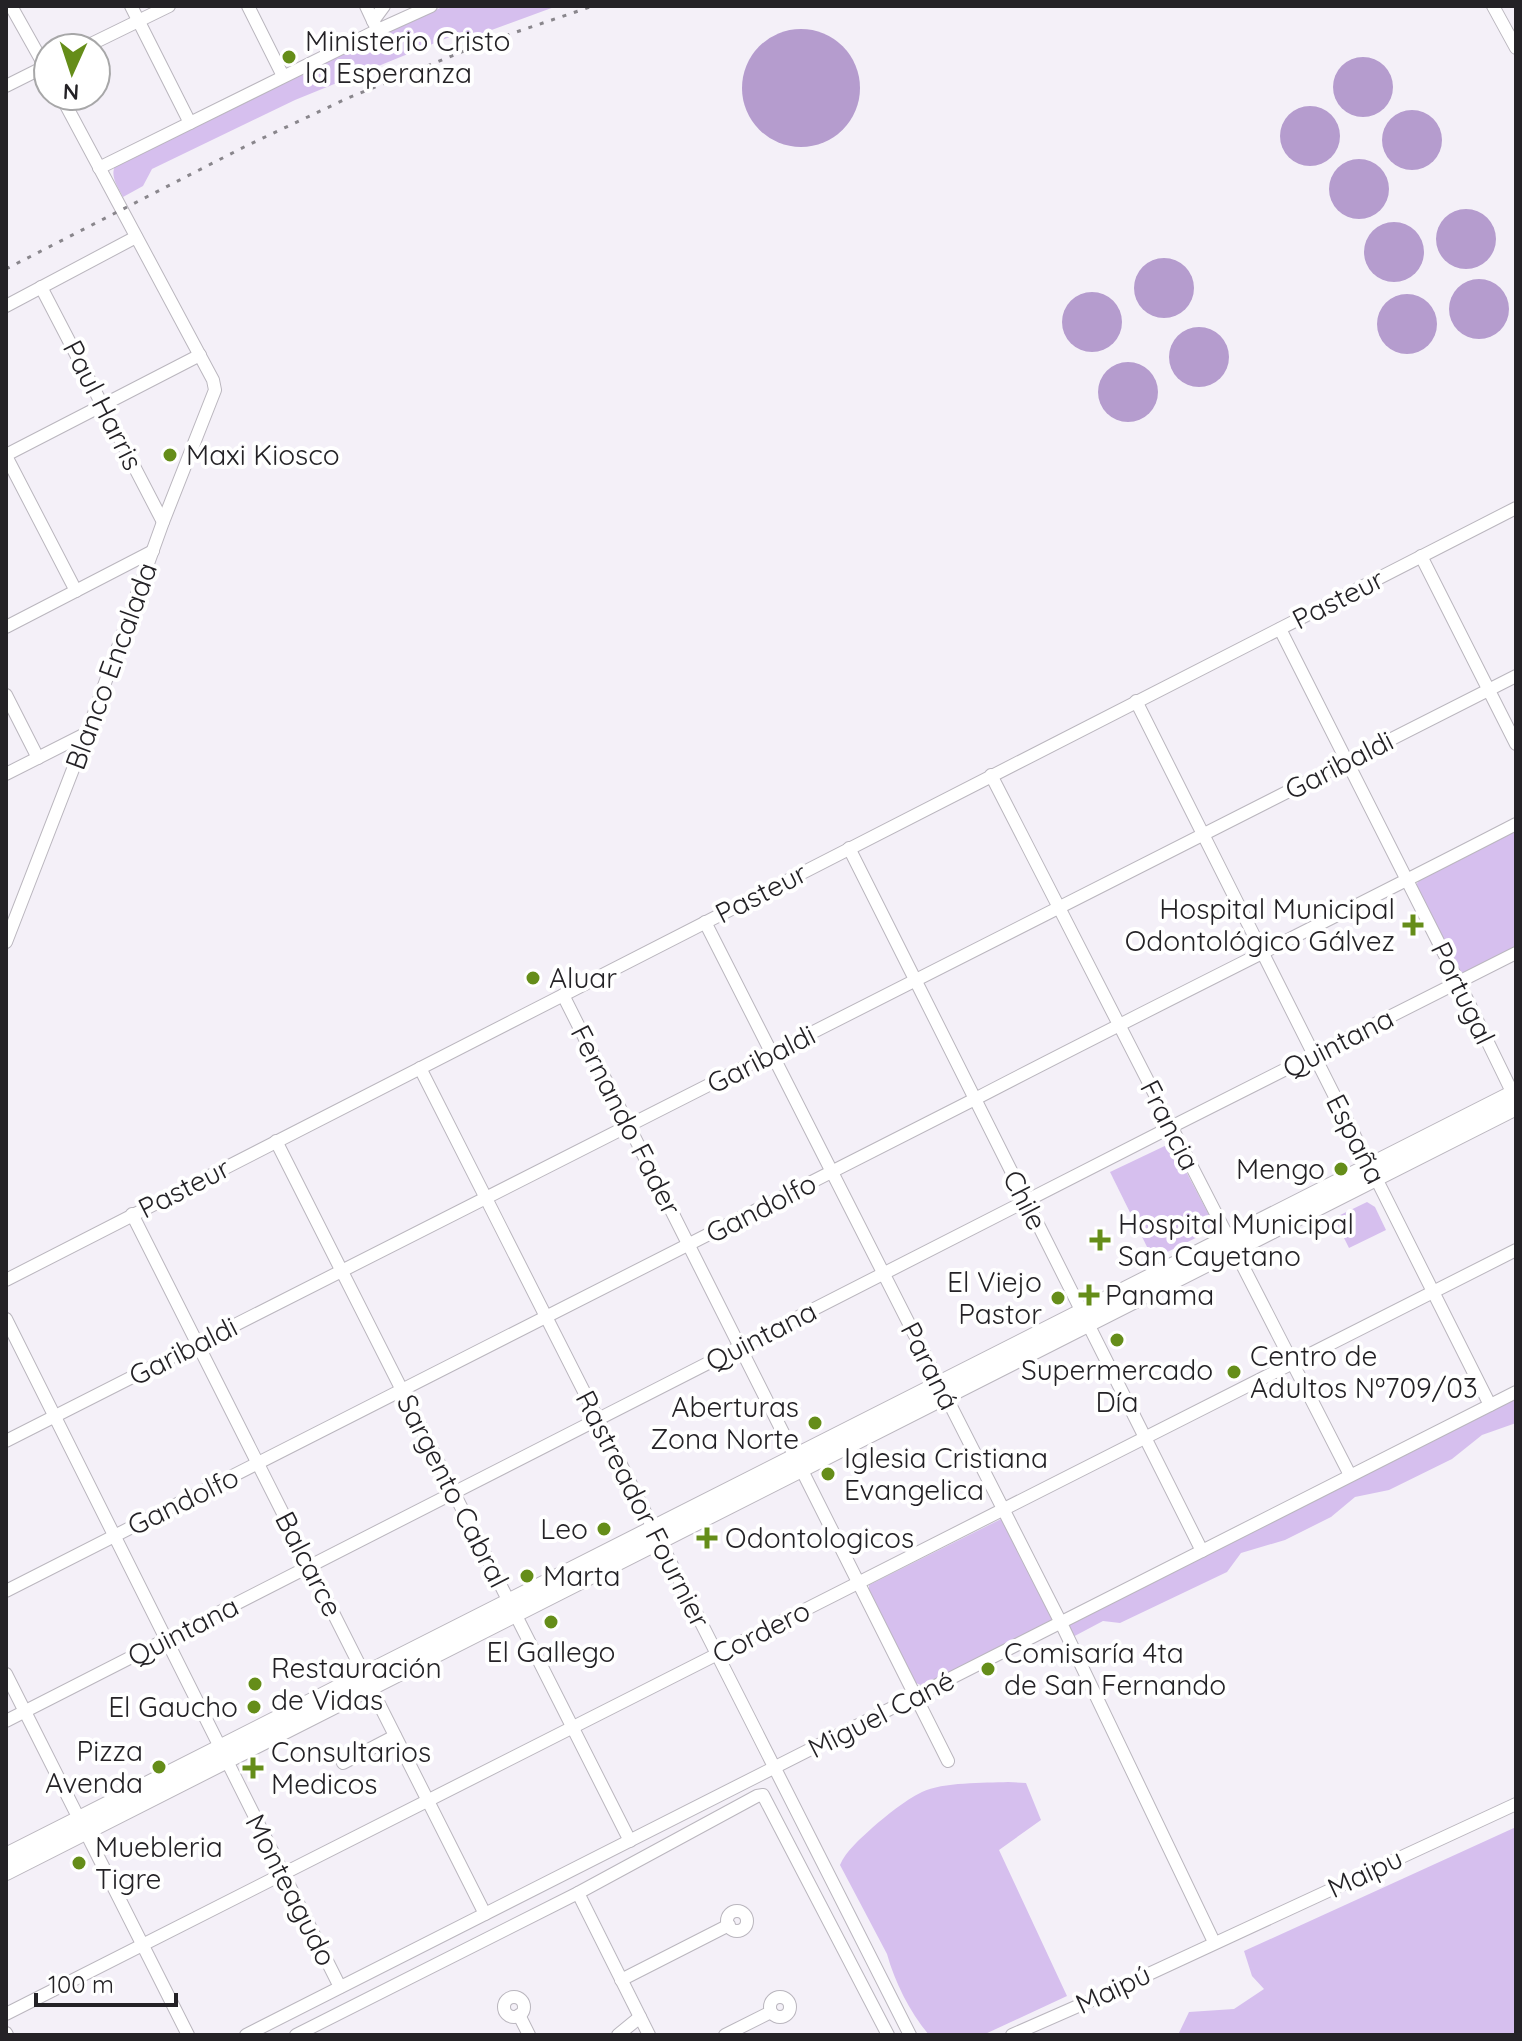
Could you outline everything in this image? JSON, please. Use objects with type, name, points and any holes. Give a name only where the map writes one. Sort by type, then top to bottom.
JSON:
[{"type":"main road","points":[[6,1872],[82,1826],[1515,1098]]},
{"type":"main road","points":[[6,1856],[82,1826]]},
{"type":"street","points":[[11,6],[32,42]]},
{"type":"street","points":[[131,6],[190,123]]},
{"type":"street","points":[[112,34],[169,6]]},
{"type":"street","points":[[248,6],[283,76]]},
{"type":"street","points":[[366,6],[376,26]]},
{"type":"street","points":[[376,26],[384,6]]},
{"type":"street","points":[[99,168],[376,26],[431,6]]},
{"type":"street","points":[[1493,6],[1516,48]]},
{"type":"street","points":[[6,86],[32,75]]},
{"type":"street","points":[[69,112],[200,355],[6,456],[76,591]]},
{"type":"street","points":[[6,306],[136,237]]},
{"type":"street","name":"Paul Harris","points":[[41,287],[163,522]]},
{"type":"street","name":"Blanco Encalada","points":[[6,942],[11,919],[87,733],[163,522],[215,390],[200,355]]},
{"type":"street","name":"Pasteur","points":[[6,1280],[1516,508]]},
{"type":"street","points":[[6,627],[153,551]]},
{"type":"street","points":[[1421,556],[1516,744]]},
{"type":"street","name":"Portugal","points":[[1280,629],[1515,1098]]},
{"type":"street","name":"Garibaldi","points":[[6,1441],[1516,676]]},
{"type":"street","points":[[6,695],[38,758]]},
{"type":"street","name":"España","points":[[1136,701],[1490,1405]]},
{"type":"street","points":[[6,774],[87,733]]},
{"type":"street","name":"Francia","points":[[991,775],[1350,1475]]},
{"type":"street","name":"Gandolfo","points":[[6,1591],[1516,824]]},
{"type":"street","name":"Chile","points":[[849,848],[1202,1551]]},
{"type":"street","name":"Paraná","points":[[705,922],[1061,1623],[1214,1942]]},
{"type":"street","name":"Quintana","points":[[6,1721],[1516,953]]},
{"type":"street","name":"Fernando Fader","points":[[563,995],[948,1761]]},
{"type":"street","name":"Rastreador Fournier","points":[[420,1068],[910,2035]]},
{"type":"street","name":"Sargento Cabral","points":[[276,1141],[630,1841]]},
{"type":"street","name":"Balcarce","points":[[132,1214],[485,1914]]},
{"type":"street","name":"Cordero","points":[[6,2014],[1516,1250]]},
{"type":"street","name":"Monteagudo","points":[[6,1319],[340,1987]]},
{"type":"street","name":"Miguel Cané","points":[[246,2035],[1516,1392]]},
{"type":"street","points":[[6,1674],[188,2035]]},
{"type":"street","points":[[343,1763],[395,1736]]},
{"type":"street","points":[[296,2035],[578,1893],[763,1795],[888,2035]]},
{"type":"street","name":"Maipu","points":[[1214,1942],[1516,1804]]},
{"type":"street","points":[[578,1893],[644,2026]]},
{"type":"street","points":[[621,1980],[729,1925]]},
{"type":"street","name":"Maipú","points":[[1012,2035],[1214,1942]]},
{"type":"street","points":[[725,2035],[771,2012]]},
{"type":"street","points":[[519,2015],[529,2035]]},
{"type":"street","points":[[618,2035],[644,2026]]},
{"type":"street","points":[[631,2035],[644,2026]]},
{"type":"shaded area","points":[[445,6],[557,6],[456,43],[452,36],[295,100],[152,169],[143,186],[123,197],[114,178],[115,166],[379,34]]},
{"type":"shaded area","points":[[801,29],[824,33],[843,46],[856,65],[860,88],[856,111],[843,130],[824,143],[801,147],[778,143],[759,130],[746,111],[742,88],[746,65],[759,46],[778,33]]},
{"type":"shaded area","points":[[1363,57],[1384,66],[1393,87],[1384,108],[1363,117],[1342,108],[1333,87],[1342,66]]},
{"type":"shaded area","points":[[1310,106],[1321,108],[1331,115],[1338,125],[1338,147],[1331,157],[1321,164],[1310,166],[1299,164],[1289,157],[1282,147],[1280,136],[1282,125],[1289,115],[1299,108]]},
{"type":"shaded area","points":[[1412,110],[1433,119],[1442,140],[1433,161],[1412,170],[1391,161],[1382,140],[1391,119]]},
{"type":"shaded area","points":[[1359,159],[1370,161],[1380,168],[1387,178],[1387,200],[1380,210],[1370,217],[1359,219],[1348,217],[1338,210],[1331,200],[1329,189],[1331,178],[1338,168],[1348,161]]},
{"type":"shaded area","points":[[1466,209],[1487,218],[1496,239],[1487,260],[1466,269],[1445,260],[1436,239],[1445,218]]},
{"type":"shaded area","points":[[1394,222],[1405,224],[1415,231],[1422,241],[1422,263],[1415,273],[1405,280],[1394,282],[1383,280],[1373,273],[1366,263],[1364,252],[1366,241],[1373,231],[1383,224]]},
{"type":"shaded area","points":[[1164,258],[1175,260],[1185,267],[1192,277],[1192,299],[1185,309],[1175,316],[1164,318],[1153,316],[1143,309],[1136,299],[1134,288],[1136,277],[1143,267],[1153,260]]},
{"type":"shaded area","points":[[1479,279],[1490,281],[1500,288],[1507,298],[1507,320],[1500,330],[1490,337],[1479,339],[1468,337],[1458,330],[1451,320],[1449,309],[1451,298],[1458,288],[1468,281]]},
{"type":"shaded area","points":[[1092,292],[1113,301],[1122,322],[1113,343],[1092,352],[1071,343],[1062,322],[1071,301]]},
{"type":"shaded area","points":[[1407,294],[1418,296],[1428,303],[1435,313],[1435,335],[1428,345],[1418,352],[1407,354],[1396,352],[1386,345],[1379,335],[1377,324],[1379,313],[1386,303],[1396,296]]},
{"type":"shaded area","points":[[1199,327],[1220,336],[1229,357],[1220,378],[1199,387],[1178,378],[1169,357],[1178,336]]},
{"type":"shaded area","points":[[1128,362],[1149,371],[1158,392],[1149,413],[1128,422],[1107,413],[1098,392],[1107,371]]},
{"type":"shaded area","points":[[1516,831],[1516,948],[1463,974],[1459,973],[1415,887],[1419,880]]},
{"type":"shaded area","points":[[1171,1143],[1216,1228],[1153,1259],[1110,1172]]},
{"type":"shaded area","points":[[1367,1202],[1375,1207],[1386,1230],[1349,1248],[1334,1218]]},
{"type":"shaded area","points":[[1516,1392],[1516,1423],[1482,1435],[1452,1459],[1389,1490],[1355,1497],[1331,1517],[1285,1540],[1241,1553],[1227,1572],[1120,1623],[1103,1621],[1069,1639],[1061,1623]]},
{"type":"shaded area","points":[[1001,1519],[1052,1616],[1051,1623],[923,1686],[916,1683],[869,1591],[869,1585]]},
{"type":"shaded area","points":[[1026,1783],[1041,1820],[999,1850],[1067,1996],[983,2035],[929,2035],[904,1997],[887,1954],[840,1865],[872,1828],[922,1792],[952,1785]]},
{"type":"shaded area","points":[[1516,1827],[1516,2035],[1178,2035],[1189,2012],[1234,2009],[1264,1989],[1252,1976],[1244,1951]]},
{"type":"railway","points":[[6,269],[246,146],[348,98],[484,43],[593,6]]},
{"type":"place","name":"Ministerio Cristo la Esperanza","points":[[289,57]]},
{"type":"place","name":"Maxi Kiosco","points":[[170,455]]},
{"type":"place","name":"Hospital Municipal Odontológico Gálvez","points":[[1413,925]]},
{"type":"place","name":"Aluar","points":[[533,978]]},
{"type":"place","name":"Mengo","points":[[1341,1169]]},
{"type":"place","name":"Hospital Municipal San Cayetano","points":[[1100,1240]]},
{"type":"place","name":"Panama","points":[[1089,1295]]},
{"type":"place","name":"El Viejo Pastor","points":[[1058,1298]]},
{"type":"place","name":"Supermercado Día","points":[[1117,1340]]},
{"type":"place","name":"Centro de Adultos Nº709/03","points":[[1234,1372]]},
{"type":"place","name":"Aberturas Zona Norte","points":[[815,1423]]},
{"type":"place","name":"Iglesia Cristiana Evangelica","points":[[828,1474]]},
{"type":"place","name":"Leo","points":[[604,1529]]},
{"type":"place","name":"Odontologicos","points":[[707,1538]]},
{"type":"place","name":"Marta","points":[[527,1576]]},
{"type":"place","name":"El Gallego","points":[[551,1622]]},
{"type":"place","name":"Comisaría 4ta de San Fernando","points":[[988,1669]]},
{"type":"place","name":"Restauración de Vidas","points":[[255,1684]]},
{"type":"place","name":"El Gaucho","points":[[254,1707]]},
{"type":"place","name":"Pizza Avenda","points":[[159,1767]]},
{"type":"place","name":"Consultarios Medicos","points":[[253,1768]]},
{"type":"place","name":"Muebleria Tigre","points":[[79,1863]]}]
